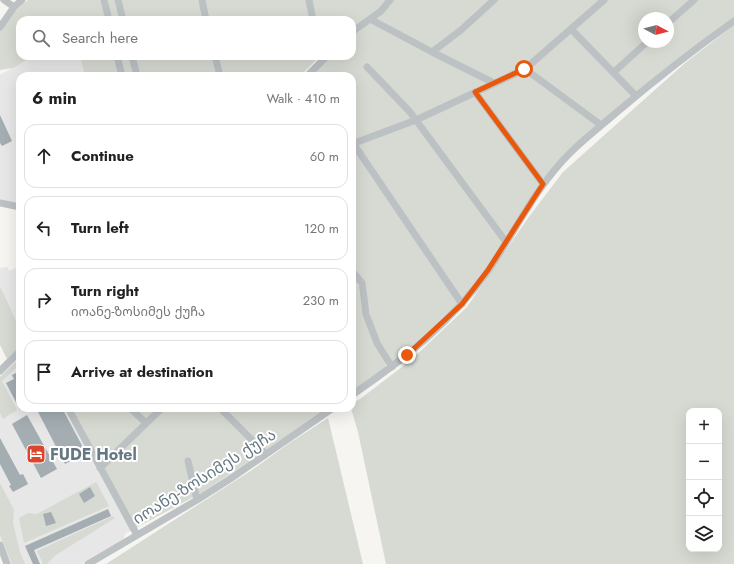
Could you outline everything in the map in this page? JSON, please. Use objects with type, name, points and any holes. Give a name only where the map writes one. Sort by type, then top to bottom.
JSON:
[{"type":"street","points":[[4,0],[14,7]]},
{"type":"street","points":[[0,27],[14,7],[22,0]]},
{"type":"street","points":[[104,0],[107,16]]},
{"type":"street","points":[[118,0],[122,16]]},
{"type":"street","points":[[202,0],[205,16]]},
{"type":"street","points":[[309,0],[312,16]]},
{"type":"street","points":[[356,29],[381,11],[390,0]]},
{"type":"street","points":[[432,52],[461,30],[494,0]]},
{"type":"street","points":[[356,142],[416,120],[524,69],[604,0]]},
{"type":"street","points":[[674,18],[694,0]]},
{"type":"street","points":[[370,19],[494,84]]},
{"type":"street","points":[[356,392],[392,367],[462,304],[488,270],[543,184],[569,154],[601,125],[689,53],[734,21]]},
{"type":"street","points":[[571,29],[636,96]]},
{"type":"street","points":[[614,72],[641,48]]},
{"type":"street","points":[[118,60],[121,72]]},
{"type":"street","points":[[133,60],[136,72]]},
{"type":"street","points":[[216,60],[219,72]]},
{"type":"street","points":[[311,72],[322,60]]},
{"type":"street","points":[[367,67],[410,112],[506,242]]},
{"type":"street","points":[[524,69],[601,125]]},
{"type":"street","points":[[475,92],[543,184]]},
{"type":"street","points":[[356,150],[462,304]]},
{"type":"street","points":[[0,203],[16,206]]},
{"type":"street","points":[[356,276],[362,283],[366,314],[377,343],[392,367]]},
{"type":"street","points":[[0,370],[16,355]]},
{"type":"street","points":[[70,412],[137,535]]},
{"type":"street","points":[[134,412],[146,423]]},
{"type":"street","points":[[100,468],[158,412]]},
{"type":"street","points":[[224,412],[266,454]]},
{"type":"street","name":"იოანე-ზოსიმეს ქუჩა","points":[[88,564],[197,500],[327,412]]},
{"type":"street","points":[[188,461],[197,500]]},
{"type":"street","points":[[0,545],[7,564]]},
{"type":"shaded area","points":[[28,0],[101,0],[105,16],[16,16],[16,60],[26,60],[13,68],[0,70],[0,31],[15,11]]},
{"type":"shaded area","points":[[104,0],[118,0],[122,16],[108,16]]},
{"type":"shaded area","points":[[120,0],[201,0],[204,16],[124,16]]},
{"type":"shaded area","points":[[204,0],[307,0],[311,16],[207,16]]},
{"type":"shaded area","points":[[309,0],[734,0],[734,21],[569,154],[462,304],[392,367],[377,343],[362,283],[356,276],[356,72],[311,72],[323,60],[356,60],[356,16],[312,16]]},
{"type":"shaded area","points":[[734,25],[734,564],[386,564],[358,432],[352,412],[356,412],[356,401],[411,360],[467,307],[528,218],[563,172],[685,63]]},
{"type":"shaded area","points":[[26,60],[81,60],[84,72],[16,72],[16,203],[0,200],[0,75]]},
{"type":"shaded area","points":[[81,60],[116,60],[119,72],[84,72]]},
{"type":"shaded area","points":[[118,60],[133,60],[136,72],[121,72]]},
{"type":"shaded area","points":[[134,60],[215,60],[218,72],[137,72]]},
{"type":"shaded area","points":[[218,60],[316,60],[304,72],[221,72]]},
{"type":"shaded area","points":[[8,267],[9,271],[16,268],[16,320],[0,286],[0,268]]},
{"type":"shaded area","points":[[356,280],[358,282],[362,309],[386,364],[385,369],[356,389]]},
{"type":"shaded area","points":[[0,286],[16,320],[16,352],[8,361],[0,345]]},
{"type":"shaded area","points":[[16,361],[16,412],[69,412],[130,531],[125,534],[124,539],[81,564],[10,564],[0,539],[0,376]]},
{"type":"shaded area","points":[[16,362],[16,368],[2,381],[16,411],[3,419],[0,413],[0,377]]},
{"type":"shaded area","points":[[69,412],[323,412],[203,492],[130,531]]},
{"type":"shaded area","points":[[328,418],[363,564],[106,564],[252,470]]},
{"type":"shaded area","points":[[96,482],[109,506],[24,543],[19,518],[28,513],[37,514]]},
{"type":"shaded area","points":[[0,483],[14,510],[13,523],[20,552],[25,564],[12,564],[0,535]]},
{"type":"shaded area","points":[[113,516],[115,518],[56,555],[47,564],[43,564],[37,551]]},
{"type":"building","points":[[0,115],[12,141],[2,146],[0,143]]},
{"type":"building","points":[[16,373],[16,402],[6,383],[14,379],[12,375]]},
{"type":"building","points":[[38,412],[64,412],[86,453],[65,464]]},
{"type":"building","name":"FUDE Hotel","points":[[27,415],[57,469],[41,478],[12,424]]},
{"type":"building","points":[[0,438],[20,475],[23,474],[28,484],[13,492],[0,464]]},
{"type":"building","points":[[90,487],[95,496],[84,503],[79,494]]},
{"type":"building","points":[[108,509],[111,516],[34,550],[40,564],[33,564],[25,546]]},
{"type":"building","points":[[51,512],[56,523],[46,526],[43,514]]},
{"type":"place","name":"FUDE Hotel","points":[[36,454]]},
{"type":"route","points":[[407,355],[462,304],[488,270],[543,184],[475,92],[524,69]]}]
